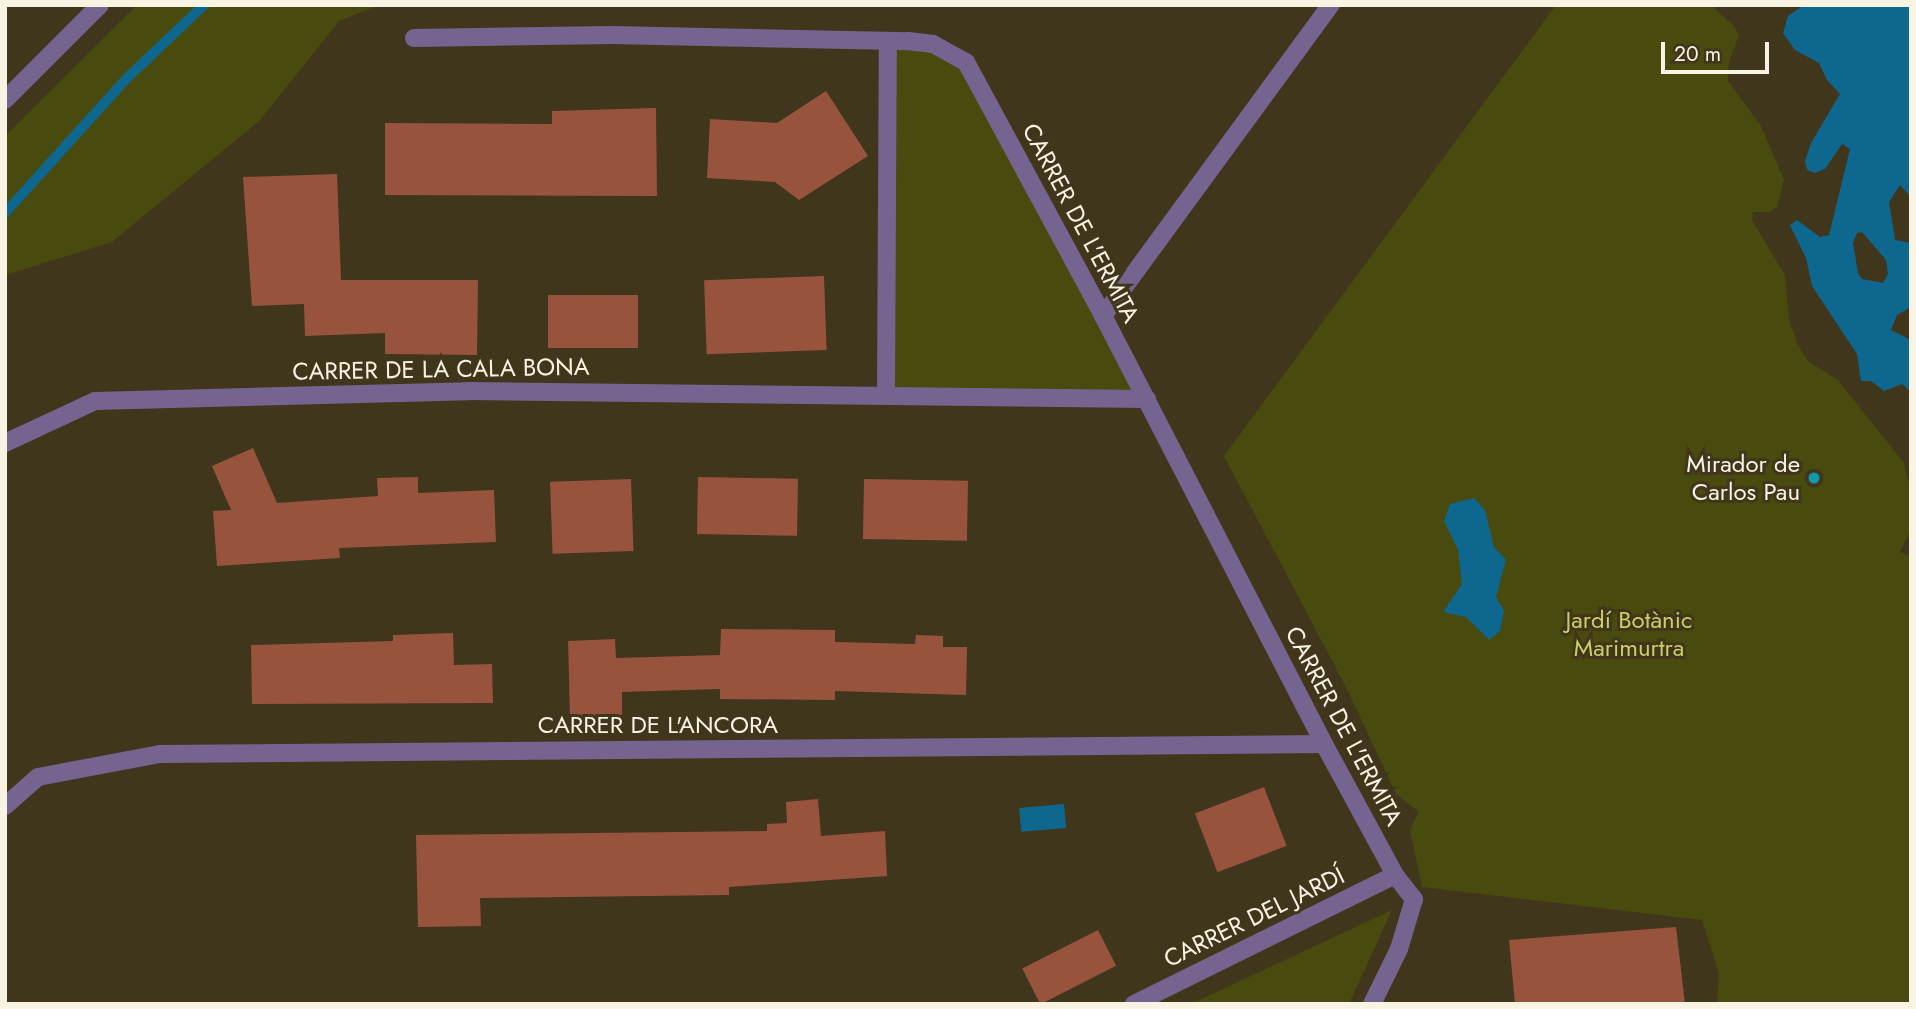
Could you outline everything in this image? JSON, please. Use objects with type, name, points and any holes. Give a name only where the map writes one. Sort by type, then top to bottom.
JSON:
[{"type":"street","points":[[5,100],[100,5]]},
{"type":"street","points":[[1103,316],[1331,5]]},
{"type":"street","name":"CARRER DE L'ERMITA","points":[[414,38],[612,35],[888,42],[933,44],[966,62],[1147,399],[1324,744],[1395,875],[1414,899],[1399,949],[1372,1004]]},
{"type":"street","points":[[886,393],[888,42]]},
{"type":"street","name":"CARRER DE LA CALA BONA","points":[[5,443],[95,401],[468,391],[886,393],[1147,399]]},
{"type":"street","name":"CARRER DE L'ANCORA","points":[[5,806],[38,776],[160,754],[1324,744]]},
{"type":"street","name":"CARRER DEL JARDÍ","points":[[1135,1004],[1395,875]]},
{"type":"green space","points":[[137,5],[379,5],[339,21],[259,121],[112,242],[5,275],[5,136]]},
{"type":"green space","name":"Jardí Botànic Marimurtra","points":[[1556,5],[1711,5],[1734,26],[1739,35],[1729,62],[1728,81],[1761,126],[1784,180],[1777,207],[1770,212],[1753,212],[1752,220],[1785,275],[1789,320],[1798,345],[1808,361],[1838,380],[1904,463],[1911,491],[1911,529],[1900,552],[1911,556],[1911,1004],[1717,1004],[1719,973],[1702,920],[1422,887],[1410,830],[1419,812],[1396,794],[1347,689],[1224,456]]},
{"type":"green space","points":[[908,41],[966,62],[1147,399],[886,393],[888,42]]},
{"type":"green space","points":[[1392,910],[1349,1004],[1191,1004]]},
{"type":"water","points":[[1804,5],[1911,5],[1911,197],[1900,185],[1889,202],[1895,240],[1911,243],[1911,307],[1897,315],[1891,330],[1911,340],[1911,407],[1909,390],[1902,384],[1884,391],[1871,381],[1861,381],[1857,354],[1812,286],[1806,258],[1790,225],[1797,220],[1820,237],[1829,235],[1850,149],[1842,144],[1825,169],[1815,173],[1807,170],[1805,161],[1811,143],[1840,94],[1827,80],[1819,63],[1795,50],[1783,33],[1788,16]],"holes":[[[1862,232],[1886,260],[1888,274],[1883,283],[1862,279],[1858,273],[1853,243],[1857,233]]]},
{"type":"water","points":[[1474,498],[1485,510],[1494,547],[1506,560],[1496,597],[1504,611],[1500,631],[1489,640],[1466,617],[1443,612],[1462,584],[1458,550],[1444,521],[1450,504]]},
{"type":"water","points":[[1064,804],[1066,828],[1021,832],[1019,808]]},
{"type":"building","points":[[826,91],[868,156],[799,200],[775,182],[707,178],[710,119],[777,123]]},
{"type":"building","points":[[656,108],[657,196],[385,195],[385,123],[552,124],[552,111]]},
{"type":"building","points":[[337,174],[341,280],[478,280],[477,355],[385,354],[385,333],[305,336],[304,304],[252,306],[243,177]]},
{"type":"building","points":[[824,276],[827,350],[707,354],[704,280]]},
{"type":"building","points":[[548,295],[638,295],[638,348],[548,348]]},
{"type":"building","points":[[253,448],[277,503],[378,496],[377,478],[418,477],[418,493],[494,490],[496,542],[339,548],[340,558],[217,566],[213,511],[231,510],[212,466]]},
{"type":"building","points":[[698,477],[798,479],[797,536],[697,534]]},
{"type":"building","points":[[631,479],[634,551],[553,554],[550,482]]},
{"type":"building","points":[[864,479],[968,481],[967,541],[863,539]]},
{"type":"building","points":[[721,629],[835,630],[835,642],[915,644],[916,635],[943,636],[943,647],[967,647],[966,695],[835,691],[835,700],[720,699],[720,689],[622,692],[622,715],[570,717],[568,641],[615,639],[616,658],[720,655]]},
{"type":"building","points":[[453,633],[454,665],[492,664],[493,703],[252,704],[251,645],[393,641],[393,635]]},
{"type":"building","points":[[1264,787],[1287,846],[1217,872],[1195,814]]},
{"type":"building","points":[[818,799],[821,836],[885,831],[887,876],[729,887],[729,895],[480,898],[481,926],[418,927],[416,835],[767,831],[767,824],[787,823],[786,802]]},
{"type":"building","points":[[1676,927],[1685,1004],[1515,1004],[1509,940]]},
{"type":"building","points":[[1098,930],[1116,966],[1041,1004],[1022,969]]},
{"type":"waterway","points":[[5,213],[126,79],[204,5]]},
{"type":"place","name":"Mirador de Carlos Pau","points":[[1814,478]]}]
